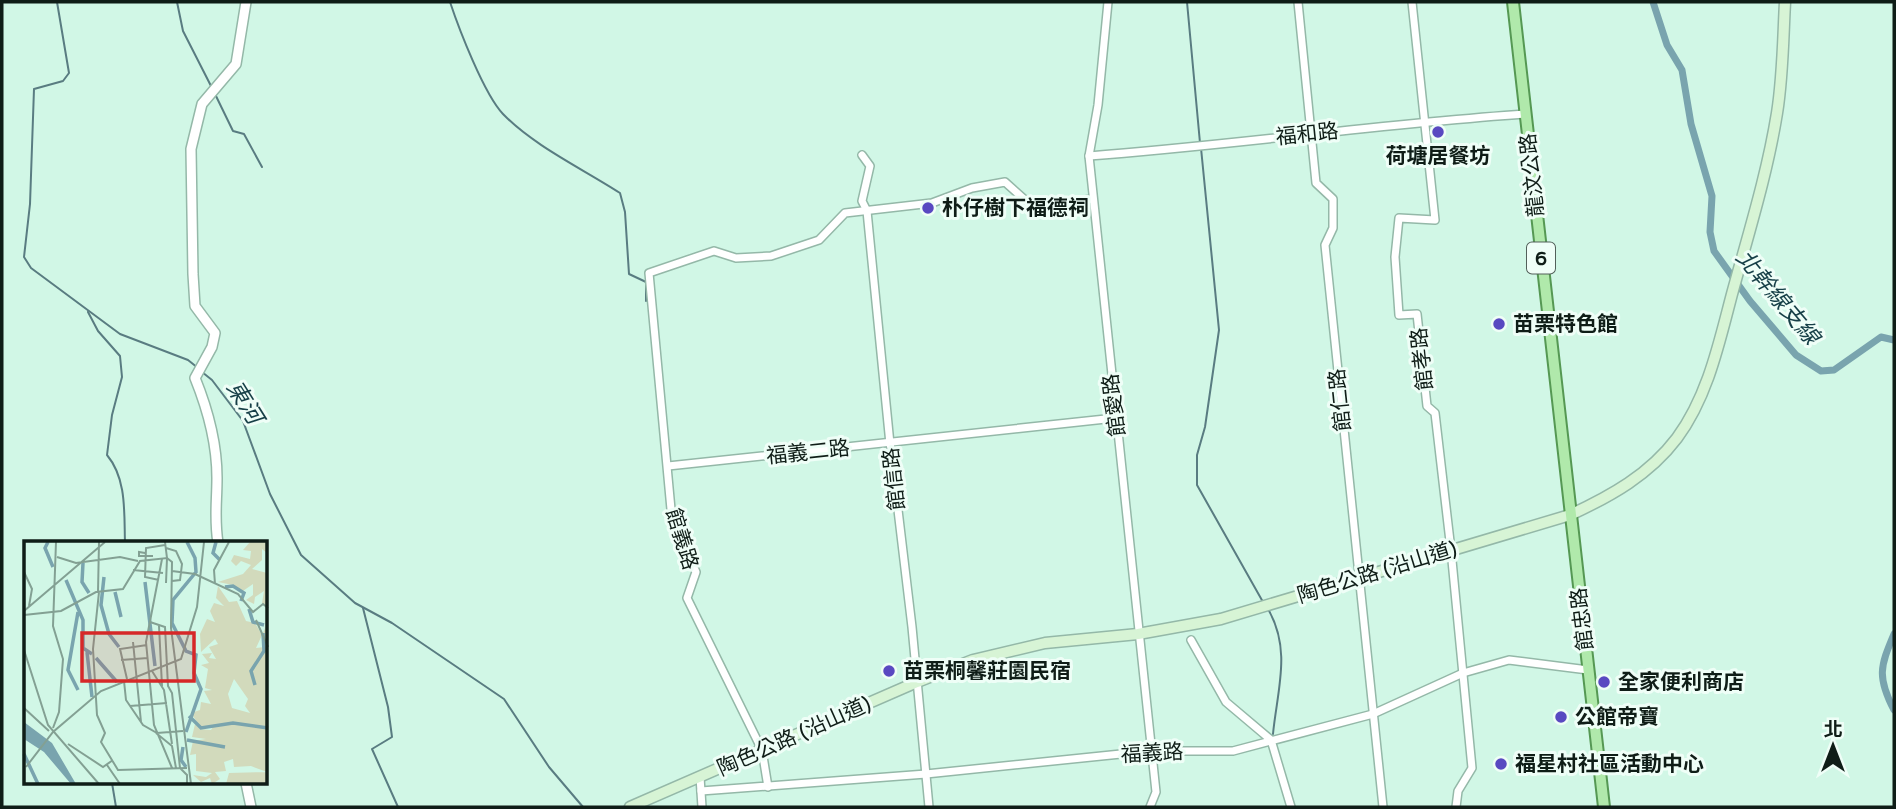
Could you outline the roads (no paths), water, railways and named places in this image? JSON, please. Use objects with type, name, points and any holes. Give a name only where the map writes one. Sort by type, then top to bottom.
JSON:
[{"type":"main road","name":"龍汶公路","points":[[1513,2],[1570,514]]},
{"type":"main road","name":"陶色公路 (沿山道)","points":[[630,807],[917,682],[998,653],[1045,643],[1138,634],[1220,619],[1570,514],[1603,500],[1640,475],[1665,453],[1678,436],[1691,415],[1713,364],[1768,159],[1782,79],[1785,2]]},
{"type":"main road","name":"館忠路","points":[[1570,514],[1604,807]]},
{"type":"street","points":[[218,541],[214,522],[217,478],[214,439],[208,410],[195,378],[212,347],[215,333],[195,306],[191,149],[202,104],[236,65],[246,2]]},
{"type":"street","name":"館愛路","points":[[1108,2],[1098,105],[1088,156],[1156,792],[1150,807]]},
{"type":"street","name":"館仁路","points":[[1298,2],[1316,183],[1334,199],[1334,228],[1325,245],[1383,807]]},
{"type":"street","name":"館孝路","points":[[1412,2],[1435,220],[1399,218],[1395,257],[1399,315],[1417,314],[1427,406],[1435,413],[1451,550],[1472,768],[1458,791],[1456,807]]},
{"type":"street","name":"福和路","points":[[1088,156],[1158,151],[1425,121],[1525,114]]},
{"type":"street","name":"館信路","points":[[862,155],[870,166],[862,201],[867,211],[890,444],[898,480],[898,510],[929,807]]},
{"type":"street","points":[[867,211],[932,203],[972,188],[1005,182],[1034,208],[1092,199]]},
{"type":"street","name":"館義路","points":[[768,787],[762,750],[687,598],[696,572],[672,520],[649,273],[714,251],[736,258],[771,256],[819,240],[845,214],[867,211]]},
{"type":"street","name":"福義二路","points":[[668,466],[1115,418]]},
{"type":"street","points":[[1191,640],[1226,702],[1271,740],[1291,807]]},
{"type":"street","name":"福義路","points":[[701,791],[926,775],[1150,751],[1233,751],[1373,714],[1463,673],[1509,660],[1588,670]]},
{"type":"street","points":[[700,777],[702,807]]},
{"type":"street","points":[[247,784],[251,807]]},
{"type":"waterway","name":"東河","points":[[57,2],[69,73],[63,81],[34,89],[30,204],[24,257],[31,268],[120,334],[188,360],[198,368]]},
{"type":"waterway","points":[[177,2],[183,31],[211,86]]},
{"type":"waterway","points":[[450,2],[480,77],[503,114],[544,147],[620,193],[625,212],[629,274],[646,282],[646,301]]},
{"type":"waterway","points":[[1187,2],[1200,143]]},
{"type":"waterway","name":"北幹線支線","points":[[1653,2],[1667,45],[1682,70],[1691,124],[1712,196],[1710,232],[1714,251],[1750,301],[1796,355],[1821,371],[1834,370],[1881,337],[1894,340]]},
{"type":"waterway","points":[[215,94],[233,131],[244,134],[262,167]]},
{"type":"waterway","points":[[1201,148],[1219,330],[1205,427],[1197,455],[1197,485],[1263,602]]},
{"type":"waterway","points":[[88,312],[98,331],[120,356],[122,377],[112,415],[107,455],[121,485],[125,541]]},
{"type":"waterway","name":"東河","points":[[202,372],[212,380],[243,421],[270,494],[301,555],[355,603],[392,623],[504,699],[549,767],[583,807]]},
{"type":"waterway","points":[[363,608],[388,707],[392,737],[372,749],[398,807]]},
{"type":"waterway","points":[[1268,609],[1275,624],[1281,655],[1280,686],[1273,734]]},
{"type":"waterway","name":"北幹線支線","points":[[1894,634],[1882,672],[1885,689],[1894,710]]},
{"type":"waterway","points":[[112,784],[116,807]]},
{"type":"place","name":"荷塘居餐坊","points":[[1438,132]]},
{"type":"place","name":"朴仔樹下福德祠","points":[[928,208]]},
{"type":"place","name":"苗栗特色館","points":[[1499,324]]},
{"type":"place","name":"苗栗桐馨莊園民宿","points":[[889,671]]},
{"type":"place","name":"全家便利商店","points":[[1604,682]]},
{"type":"place","name":"公館帝寶","points":[[1561,717]]},
{"type":"place","name":"福星村社區活動中心","points":[[1501,764]]}]
